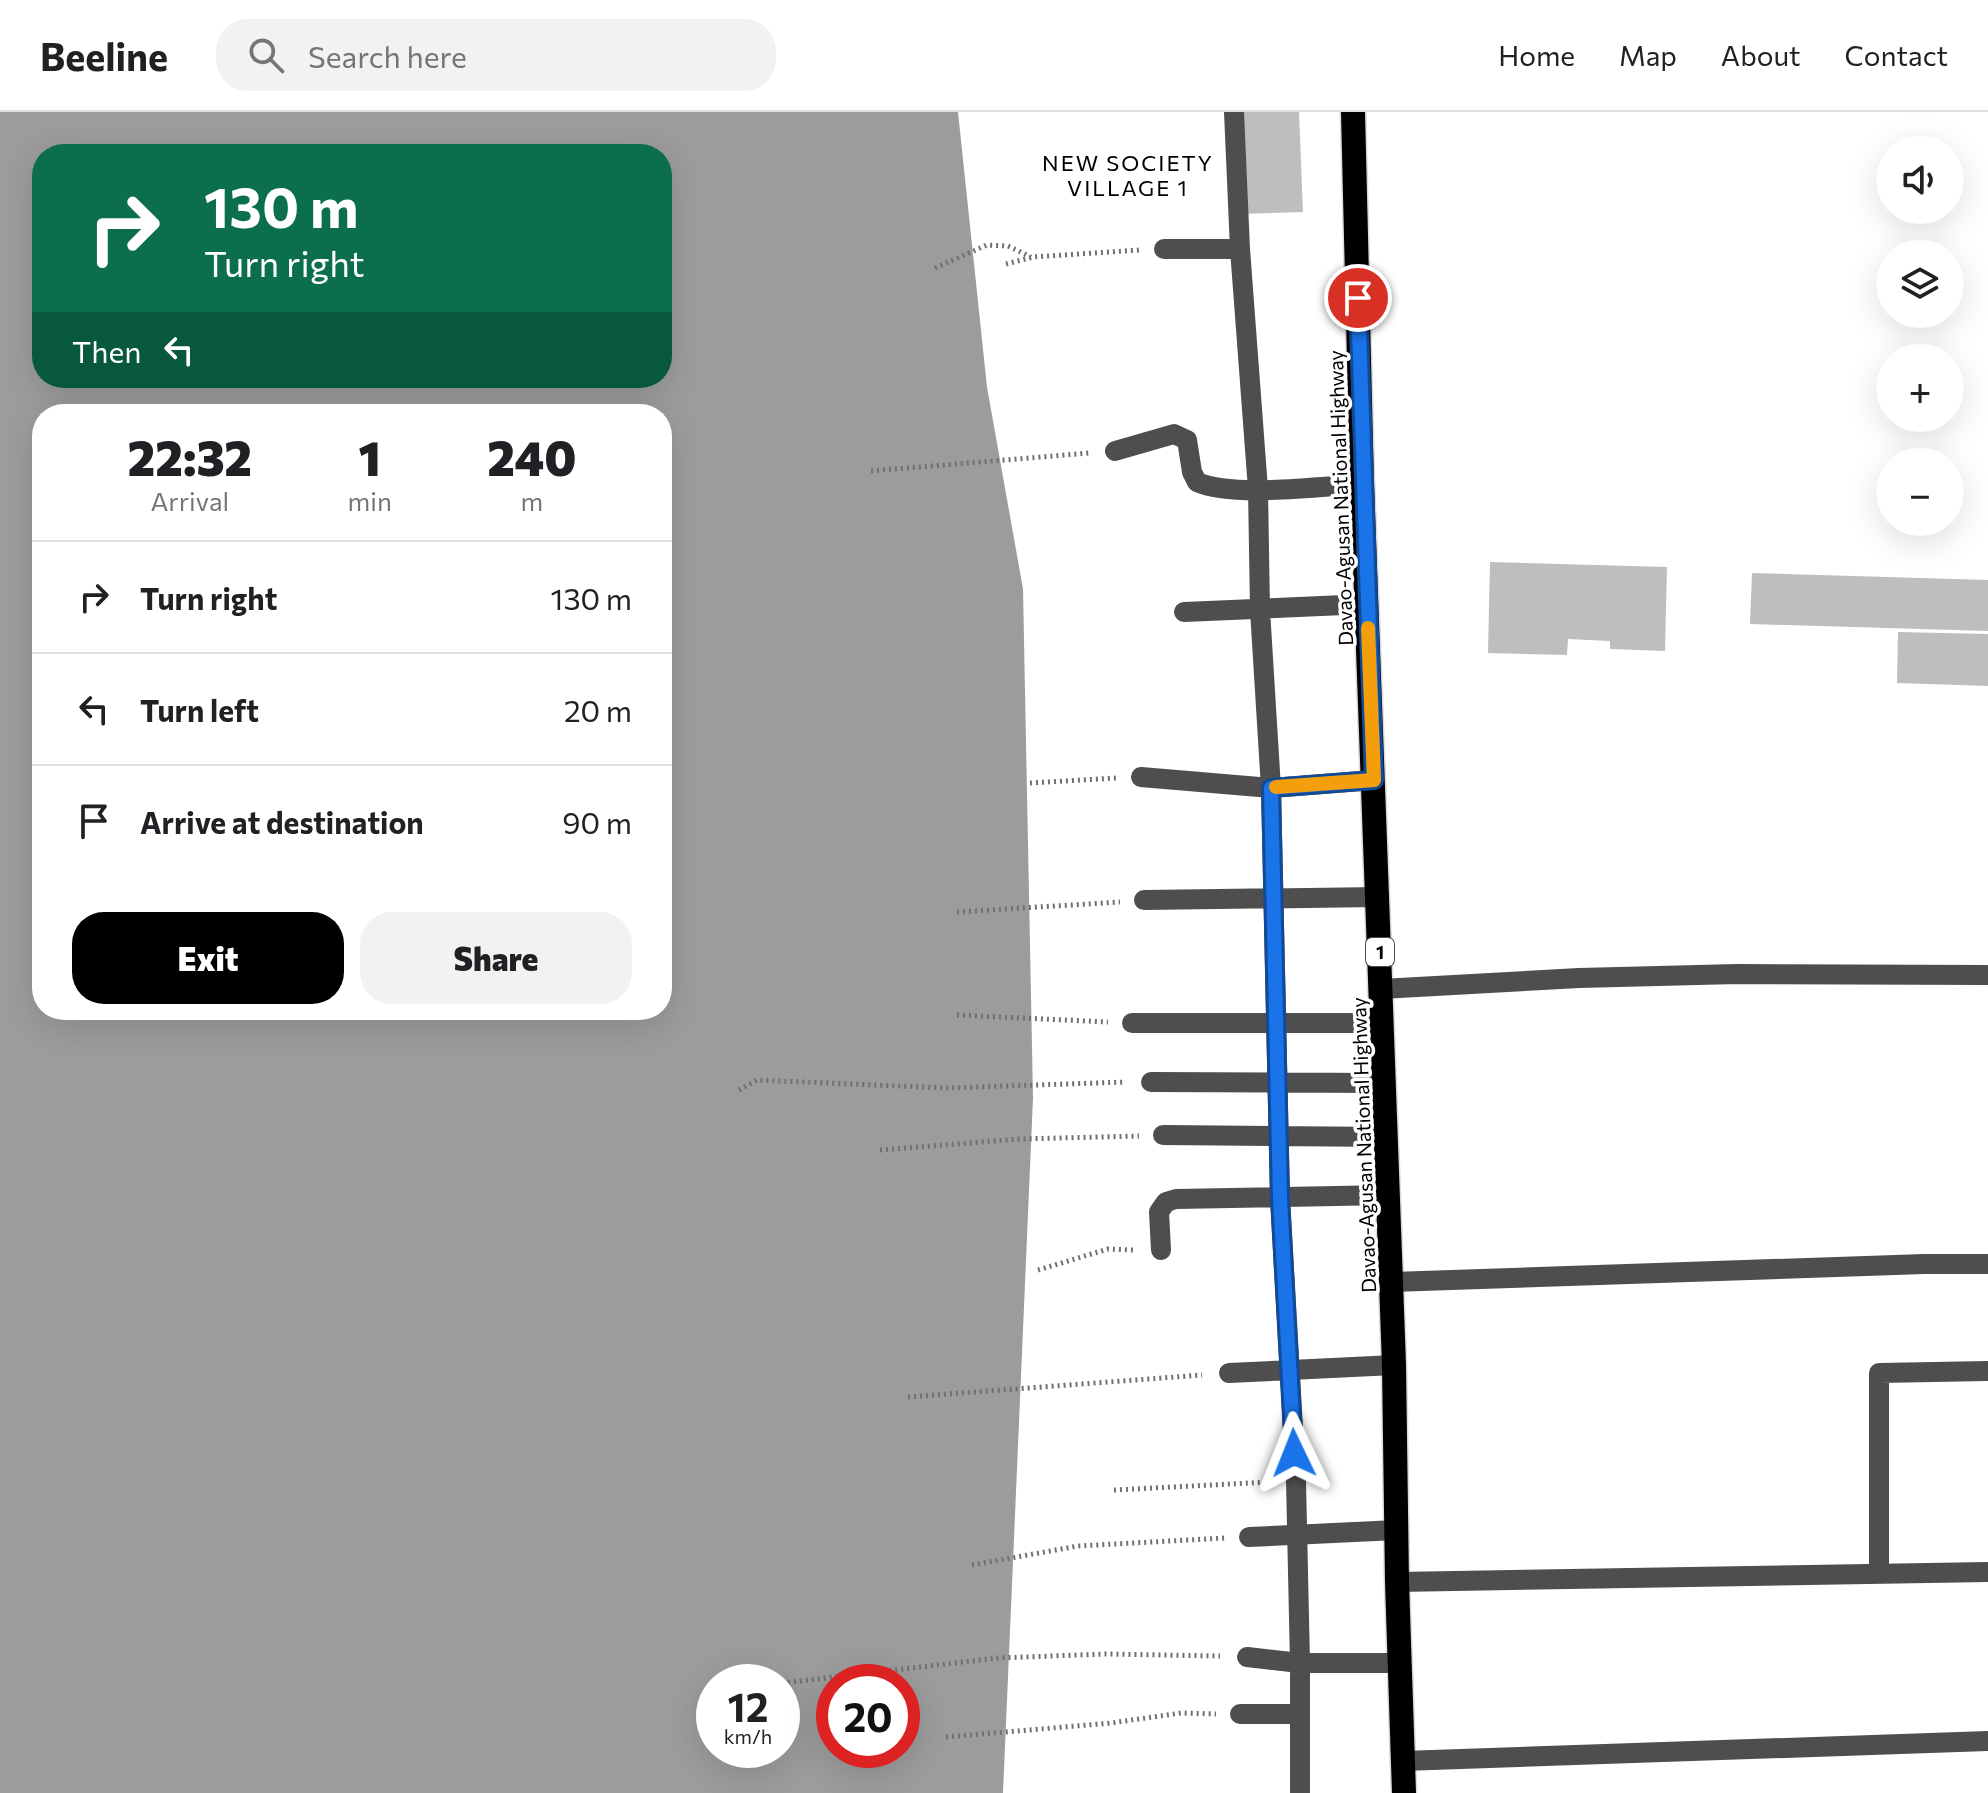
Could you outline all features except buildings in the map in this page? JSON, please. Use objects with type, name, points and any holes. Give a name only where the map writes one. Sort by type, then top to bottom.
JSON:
[{"type":"highway","name":"Davao-Agusan National Highway","points":[[1353,112],[1362,484],[1392,1282],[1404,1793]]},
{"type":"street","points":[[1234,112],[1240,249],[1258,489],[1260,610],[1271,788],[1280,1198],[1291,1370],[1300,1663],[1300,1793]]},
{"type":"street","points":[[1164,249],[1240,249]]},
{"type":"street","points":[[1115,451],[1163,435],[1181,435],[1187,440],[1192,472],[1197,482],[1218,488],[1362,484]]},
{"type":"street","points":[[1184,612],[1367,604]]},
{"type":"street","points":[[1141,777],[1271,788],[1374,780]]},
{"type":"street","points":[[1144,900],[1379,897]]},
{"type":"street","points":[[1381,989],[1579,978],[1737,974],[1988,975]]},
{"type":"street","points":[[1132,1023],[1383,1023]]},
{"type":"street","points":[[1151,1082],[1384,1083]]},
{"type":"street","points":[[1163,1135],[1387,1137]]},
{"type":"street","points":[[1161,1250],[1159,1212],[1166,1202],[1176,1199],[1389,1195]]},
{"type":"street","points":[[1392,1282],[1988,1264]]},
{"type":"street","points":[[1229,1373],[1394,1365]]},
{"type":"street","points":[[1879,1574],[1879,1373],[1988,1371]]},
{"type":"street","points":[[1249,1537],[1397,1530]]},
{"type":"street","points":[[1397,1582],[1988,1572]]},
{"type":"street","points":[[1247,1657],[1300,1663],[1400,1663]]},
{"type":"street","points":[[1240,1714],[1300,1714]]},
{"type":"street","points":[[1403,1761],[1988,1741]]},
{"type":"path","points":[[935,268],[987,245],[1008,246],[1033,257]]},
{"type":"path","points":[[1006,264],[1033,257],[1164,249]]},
{"type":"path","points":[[871,471],[1115,451]]},
{"type":"path","points":[[1030,783],[1141,777]]},
{"type":"path","points":[[957,912],[1144,900]]},
{"type":"path","points":[[957,1015],[1132,1023]]},
{"type":"path","points":[[739,1090],[757,1080],[948,1088],[1151,1082]]},
{"type":"path","points":[[880,1150],[1019,1139],[1163,1135]]},
{"type":"path","points":[[1038,1270],[1108,1249],[1161,1250]]},
{"type":"path","points":[[908,1397],[1229,1373]]},
{"type":"path","points":[[1114,1490],[1283,1482]]},
{"type":"path","points":[[972,1565],[1078,1546],[1249,1537]]},
{"type":"path","points":[[800,1681],[998,1658],[1106,1654],[1247,1657]]},
{"type":"path","points":[[946,1737],[1111,1723],[1181,1713],[1240,1714]]},
{"type":"shaded area","points":[[0,112],[958,112],[987,387],[1023,589],[1033,1098],[1003,1793],[0,1793]]},
{"type":"slow traffic","points":[[1276,787],[1374,780],[1368,628]]},
{"type":"district","name":"NEW SOCIETY VILLAGE 1","points":[[1128,174]]},
{"type":"route","points":[[1294,1453],[1280,1198],[1271,788],[1374,780],[1358,298]]}]
